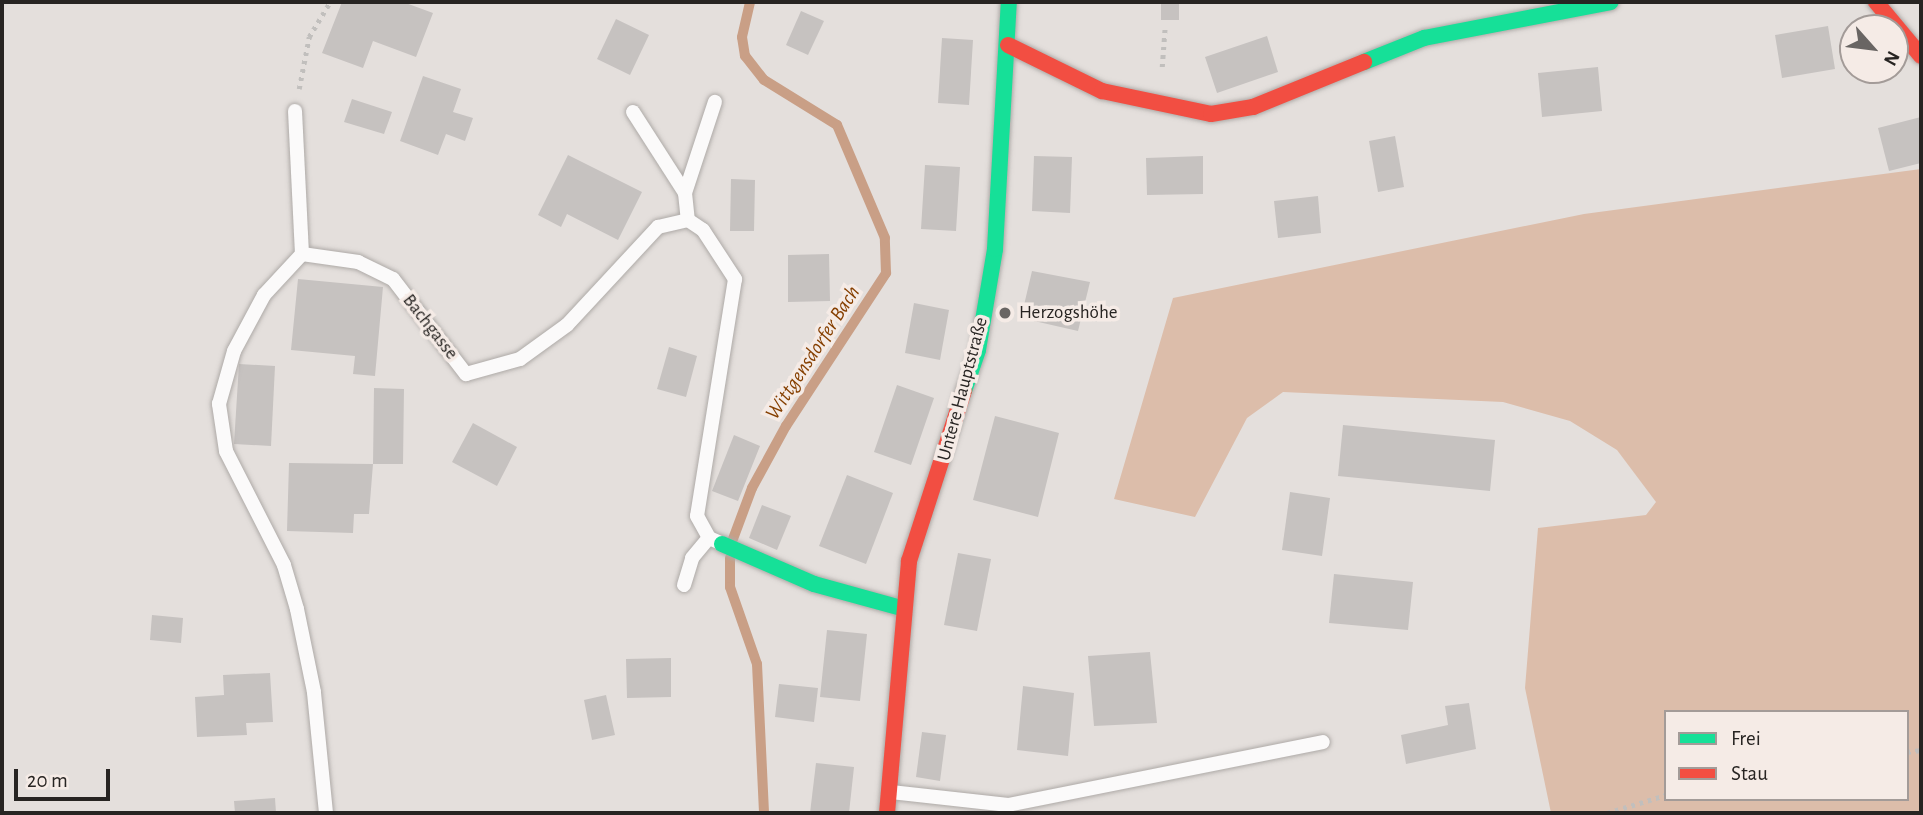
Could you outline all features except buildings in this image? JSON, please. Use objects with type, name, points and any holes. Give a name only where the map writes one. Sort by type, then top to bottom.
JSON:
[{"type":"street","name":"Untere Hauptstraße","points":[[887,813],[901,608],[921,519],[953,438],[978,349],[995,249],[1009,2]]},
{"type":"street","points":[[1008,45],[1102,91],[1211,114],[1253,107],[1424,38],[1611,2]]},
{"type":"street","points":[[1876,2],[1921,56]]},
{"type":"street","points":[[723,544],[814,584],[901,608]]},
{"type":"lane","points":[[684,585],[692,558],[723,544],[697,516],[735,279],[715,245],[688,220],[685,193],[715,102]]},
{"type":"lane","points":[[295,111],[302,254],[264,295],[234,351],[219,404],[226,451],[284,565],[297,609],[314,692],[326,813]]},
{"type":"lane","points":[[633,111],[685,193]]},
{"type":"lane","name":"Bachgasse","points":[[302,254],[358,262],[393,279],[466,374],[520,359],[567,325],[646,236],[673,221],[688,220]]},
{"type":"lane","points":[[889,791],[1008,806],[1323,742]]},
{"type":"path","points":[[295,111],[309,37],[330,2]]},
{"type":"path","points":[[1607,813],[1664,796]]},
{"type":"shaded area","points":[[1921,169],[1921,813],[1551,813],[1525,688],[1538,528],[1646,515],[1656,502],[1617,450],[1570,421],[1503,402],[1283,392],[1247,418],[1195,517],[1114,499],[1173,298],[1584,214]]},
{"type":"waterway","name":"Wittgensdorfer Bach","points":[[733,539],[752,488],[786,426],[886,273],[885,238],[837,125],[764,80],[745,56],[742,37],[750,2]]},
{"type":"waterway","name":"Wittgensdorfer Bach","points":[[730,558],[730,587],[757,664],[764,813]]},
{"type":"traffic: fast","points":[[964,391],[978,350],[995,249],[1009,2]]},
{"type":"traffic: fast","points":[[1364,62],[1424,38],[1611,2]]},
{"type":"traffic: fast","points":[[722,544],[814,584],[901,608]]},
{"type":"traffic: jam","points":[[1876,2],[1921,56]]},
{"type":"traffic: jam","points":[[1008,45],[1102,91],[1211,114],[1253,107],[1364,62]]},
{"type":"traffic: jam","points":[[887,813],[909,561],[964,391]]},
{"type":"place","name":"Herzogshöhe","points":[[1005,313]]}]
